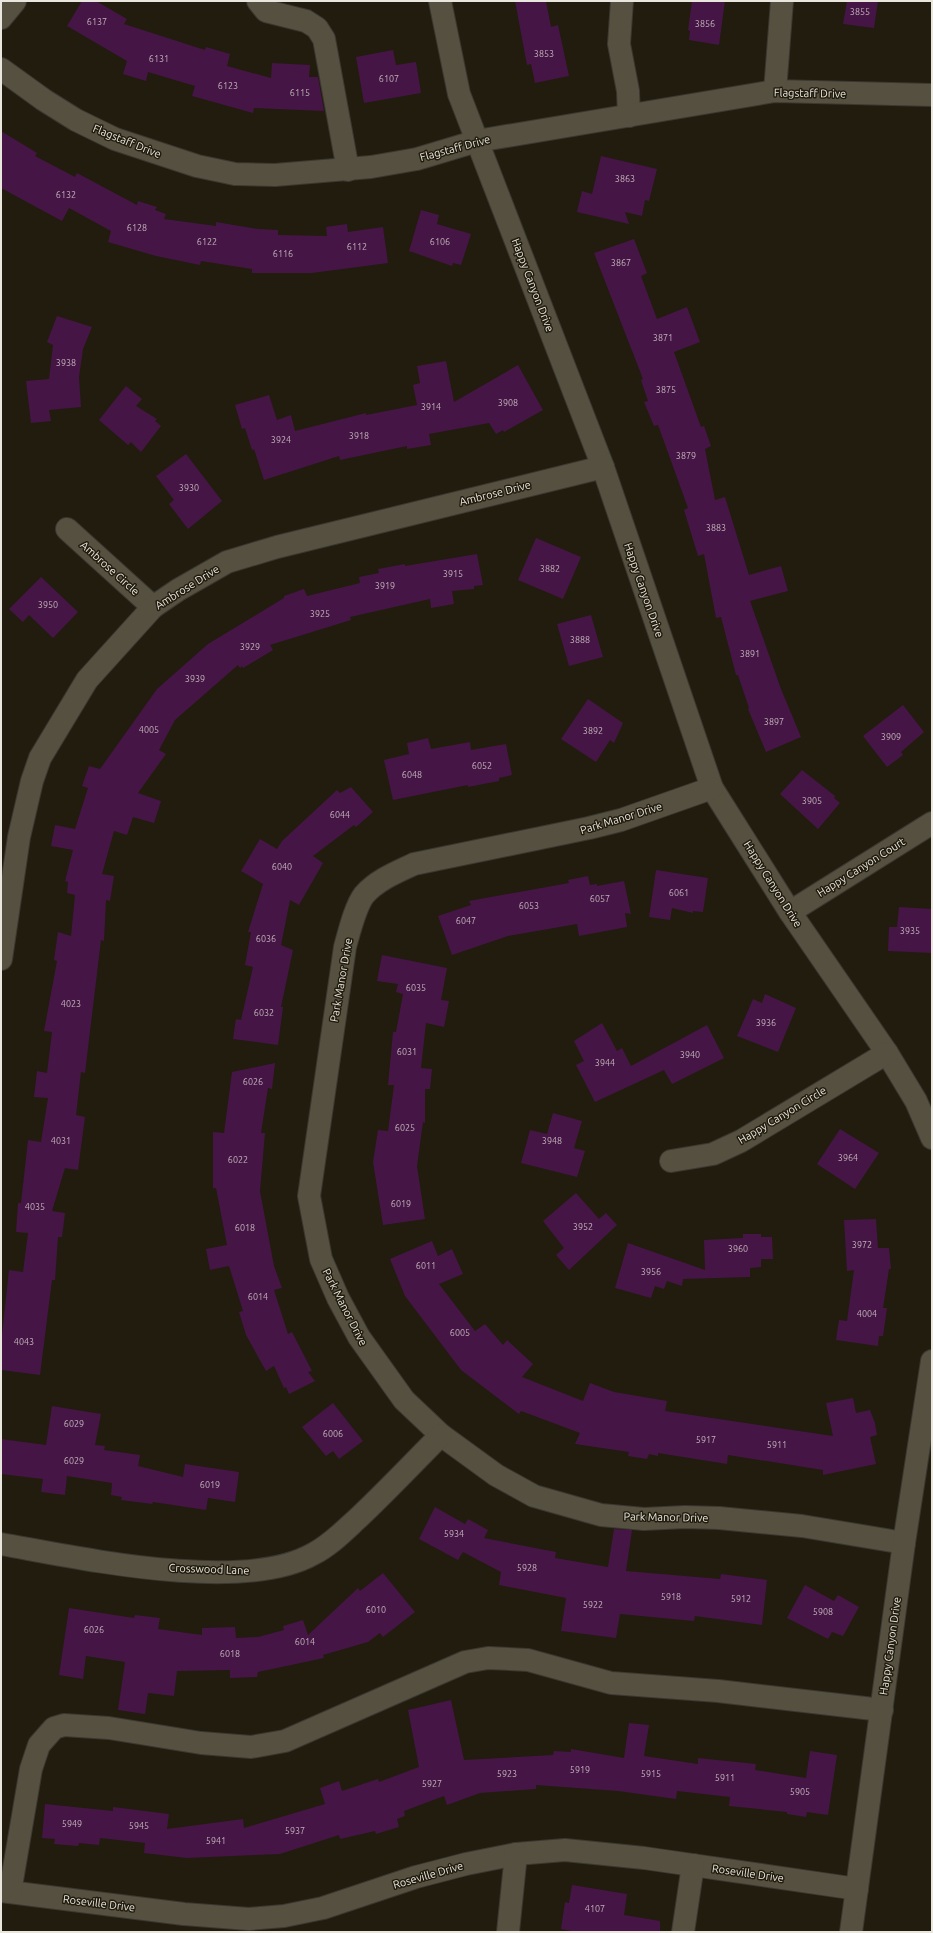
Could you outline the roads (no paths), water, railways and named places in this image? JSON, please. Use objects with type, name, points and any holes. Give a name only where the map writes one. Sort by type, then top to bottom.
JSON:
[{"type":"street","points":[[1,18],[15,1]]},
{"type":"street","points":[[258,1],[266,11],[306,21],[317,28],[324,39],[348,170]]},
{"type":"street","name":"Happy Canyon Drive","points":[[440,1],[459,94],[603,467],[712,788],[790,912],[887,1053],[916,1101],[932,1138]]},
{"type":"street","points":[[622,1],[620,44],[628,92],[629,116]]},
{"type":"street","points":[[775,91],[782,1]]},
{"type":"street","name":"Flagstaff Drive","points":[[1,69],[44,100],[76,120],[115,139],[190,164],[235,174],[275,175],[348,170],[417,159],[477,141],[775,91],[932,95]]},
{"type":"street","name":"Ambrose Drive","points":[[1,959],[19,837],[32,781],[40,758],[86,680],[153,607],[178,590],[227,562],[277,547],[603,467]]},
{"type":"street","name":"Ambrose Circle","points":[[67,529],[153,607]]},
{"type":"street","name":"Park Manor Drive","points":[[712,788],[621,820],[414,864],[388,876],[364,896],[352,922],[345,947],[309,1196],[321,1259],[338,1298],[359,1337],[404,1400],[441,1435],[496,1475],[534,1496],[601,1515],[644,1519],[685,1517],[719,1518],[802,1526],[904,1543]]},
{"type":"street","name":"Happy Canyon Court","points":[[790,912],[932,823]]},
{"type":"street","name":"Happy Canyon Circle","points":[[671,1161],[713,1154],[740,1141],[887,1053]]},
{"type":"street","name":"Happy Canyon Drive","points":[[851,1932],[904,1543],[932,1361]]},
{"type":"street","name":"Crosswood Lane","points":[[1,1544],[115,1563],[192,1571],[258,1570],[290,1564],[313,1554],[339,1536],[370,1507],[441,1435]]},
{"type":"street","points":[[6,1892],[31,1769],[40,1745],[54,1728],[64,1725],[109,1728],[201,1743],[251,1747],[285,1741],[465,1662],[488,1658],[528,1660],[611,1684],[718,1691],[882,1710]]},
{"type":"street","name":"Roseville Drive","points":[[6,1892],[184,1914],[249,1919],[284,1916],[323,1908],[416,1877],[466,1864],[516,1854],[565,1850],[644,1858],[857,1889]]},
{"type":"street","points":[[508,1932],[516,1854]]},
{"type":"street","points":[[683,1932],[693,1865]]}]
